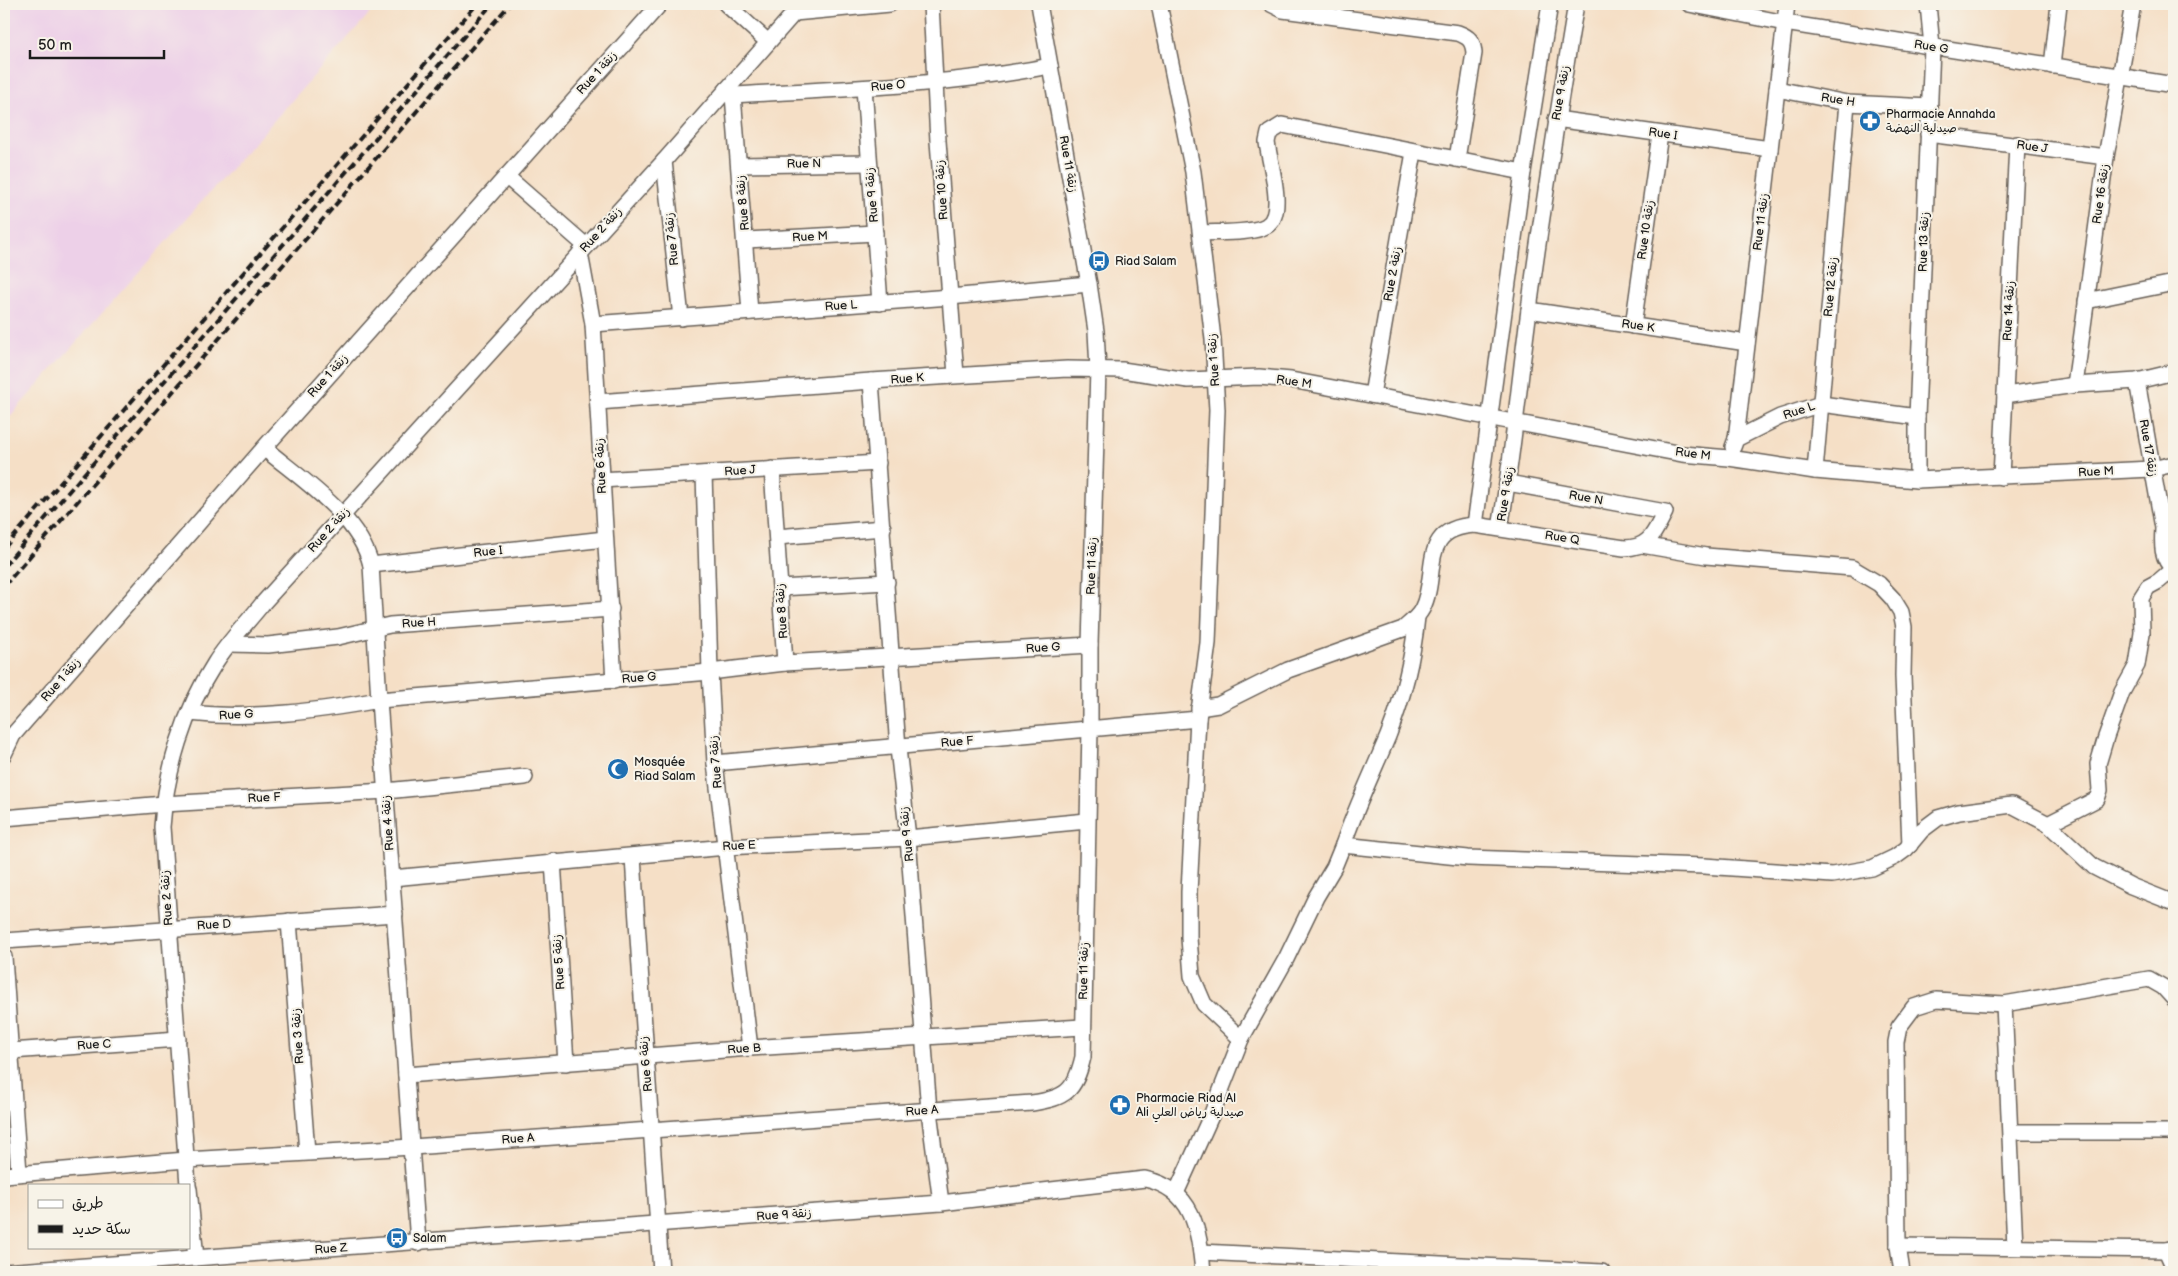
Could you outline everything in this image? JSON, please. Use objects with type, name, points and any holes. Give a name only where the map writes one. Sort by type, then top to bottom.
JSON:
[{"type":"street","name":"Rue 1 زنقة","points":[[4,754],[13,735],[264,448],[660,4]]},
{"type":"street","points":[[726,4],[768,42]]},
{"type":"street","points":[[798,8],[890,4]]},
{"type":"street","name":"Rue 10 زنقة","points":[[931,4],[956,375]]},
{"type":"street","name":"Rue 11 زنقة","points":[[1032,1103],[1056,1100],[1065,1095],[1073,1086],[1083,1057],[1082,1027],[1090,729],[1090,645],[1098,369],[1090,284],[1039,4]]},
{"type":"street","name":"Rue 1 زنقة","points":[[1159,4],[1194,172],[1216,379],[1217,410],[1208,643],[1198,714],[1189,892],[1189,938],[1192,976],[1204,1004],[1241,1038]]},
{"type":"street","points":[[1271,4],[1283,10],[1458,33],[1468,37],[1474,45],[1474,53],[1456,159]]},
{"type":"street","name":"Rue 9 زنقة","points":[[1550,4],[1523,172],[1474,525],[1500,528],[1508,483],[1529,310],[1556,120],[1576,4]]},
{"type":"street","name":"Rue G","points":[[1689,4],[1785,23],[2174,85]]},
{"type":"street","name":"Rue 11 زنقة","points":[[1736,439],[1787,4]]},
{"type":"street","name":"Rue 13 زنقة","points":[[1917,480],[1917,417],[1932,47],[1928,4]]},
{"type":"street","points":[[2052,66],[2059,4]]},
{"type":"street","name":"Rue 16 زنقة","points":[[2075,385],[2106,157],[2122,76],[2132,4]]},
{"type":"street","name":"Rue 2 زنقة","points":[[188,1184],[162,827],[164,804],[176,753],[190,713],[203,684],[229,644],[583,250],[730,92],[768,42],[798,8]]},
{"type":"street","name":"Rue O","points":[[730,92],[864,88],[1050,66]]},
{"type":"street","name":"Rue 9 زنقة","points":[[864,88],[880,303]]},
{"type":"street","name":"Rue H","points":[[1777,89],[1847,102],[1930,107]]},
{"type":"street","name":"Rue 8 زنقة","points":[[730,92],[740,165],[750,312]]},
{"type":"street","name":"Rue 12 زنقة","points":[[1815,471],[1847,102]]},
{"type":"street","name":"Rue I","points":[[1556,120],[1770,149]]},
{"type":"street","points":[[1201,233],[1250,230],[1267,226],[1272,221],[1278,206],[1267,142],[1269,133],[1279,126],[1292,126],[1414,152],[1523,172]]},
{"type":"street","name":"Rue 10 زنقة","points":[[1633,326],[1660,134]]},
{"type":"street","name":"Rue J","points":[[1928,134],[2106,157]]},
{"type":"street","name":"Rue 14 زنقة","points":[[2002,477],[2017,144]]},
{"type":"street","name":"Rue 2 زنقة","points":[[1372,395],[1414,152]]},
{"type":"street","name":"Rue 7 زنقة","points":[[664,161],[681,318]]},
{"type":"street","name":"Rue N","points":[[740,165],[869,163]]},
{"type":"street","points":[[506,176],[583,250]]},
{"type":"street","name":"Rue M","points":[[746,240],[875,234]]},
{"type":"street","name":"Rue 6 زنقة","points":[[583,250],[593,324],[614,681]]},
{"type":"street","points":[[2086,300],[2174,282]]},
{"type":"street","name":"Rue L","points":[[593,324],[880,303],[1090,284]]},
{"type":"street","name":"Rue K","points":[[1529,310],[1747,343]]},
{"type":"street","name":"Rue K","points":[[598,402],[956,375],[1098,369],[1188,380],[1216,379]]},
{"type":"street","points":[[2005,395],[2075,385],[2137,381],[2174,372]]},
{"type":"street","name":"Rue M","points":[[1216,379],[1258,377],[1291,380],[1682,454],[1729,458],[1815,471],[1917,480],[2152,469],[2174,464]]},
{"type":"street","name":"Rue 9 زنقة","points":[[871,381],[898,748],[908,838],[929,1111],[941,1203]]},
{"type":"street","name":"Rue 17 زنقة","points":[[2137,381],[2152,469],[2169,527],[2162,549],[2167,562],[2173,570]]},
{"type":"street","name":"Rue L","points":[[1736,439],[1780,417],[1821,404],[1917,417]]},
{"type":"street","points":[[1729,458],[1736,439]]},
{"type":"street","name":"Rue 4 زنقة","points":[[264,448],[343,515],[361,536],[368,550],[371,565],[418,1243]]},
{"type":"street","name":"Rue J","points":[[601,480],[878,463]]},
{"type":"street","name":"Rue 8 زنقة","points":[[772,469],[785,663]]},
{"type":"street","name":"Rue 7 زنقة","points":[[704,474],[710,672],[715,763],[750,1048]]},
{"type":"street","name":"Rue N","points":[[1508,483],[1665,512],[1655,532],[1642,546]]},
{"type":"street","points":[[1203,1272],[1202,1252],[1189,1206],[1177,1192],[1211,1116],[1241,1038],[1286,959],[1316,897],[1334,867],[1356,806],[1389,734],[1413,653],[1417,617],[1422,608],[1432,555],[1441,538],[1453,528],[1474,525]]},
{"type":"street","points":[[777,537],[883,528]]},
{"type":"street","name":"Rue Q","points":[[1500,528],[1624,548],[1642,546]]},
{"type":"street","name":"Rue I","points":[[371,565],[605,540]]},
{"type":"street","points":[[1642,546],[1706,556],[1852,568],[1879,584],[1901,612],[1904,627],[1903,676],[1910,844]]},
{"type":"street","points":[[2048,824],[2097,799],[2100,790],[2098,764],[2122,692],[2137,664],[2142,633],[2141,598],[2148,586],[2159,581],[2173,570]]},
{"type":"street","points":[[780,588],[887,582]]},
{"type":"street","name":"Rue H","points":[[229,644],[268,645],[338,637],[375,628],[610,609]]},
{"type":"street","name":"Rue F","points":[[715,763],[898,748],[1090,729],[1198,714],[1288,670],[1398,631],[1417,617]]},
{"type":"street","name":"Rue G","points":[[190,713],[220,716],[343,708],[379,700],[614,681],[785,663],[1090,645]]},
{"type":"street","name":"Rue F","points":[[4,818],[164,804],[386,791],[525,777]]},
{"type":"street","points":[[1343,845],[1468,858],[1704,866],[1832,875],[1872,868],[1895,857],[1922,830],[1938,818],[1988,807],[2012,805],[2048,824],[2094,867],[2131,886],[2174,903]]},
{"type":"street","name":"Rue E","points":[[392,878],[553,861],[726,847],[908,838],[1087,821]]},
{"type":"street","name":"Rue 6 زنقة","points":[[633,856],[645,1057],[652,1129],[661,1272]]},
{"type":"street","name":"Rue 5 زنقة","points":[[553,861],[566,1063]]},
{"type":"street","name":"Rue D","points":[[4,941],[169,928],[395,914]]},
{"type":"street","name":"Rue 3 زنقة","points":[[289,921],[307,1152]]},
{"type":"street","points":[[4,958],[11,1051],[11,1174]]},
{"type":"street","points":[[1902,1272],[1898,1246],[1896,1042],[1899,1028],[1914,1007],[1936,1000],[2004,1004],[2149,979],[2163,987],[2174,998]]},
{"type":"street","points":[[2004,1004],[2012,1132],[2015,1247]]},
{"type":"street","name":"Rue B","points":[[406,1075],[750,1048],[1082,1027]]},
{"type":"street","name":"Rue C","points":[[11,1051],[178,1039]]},
{"type":"street","name":"Rue A","points":[[11,1174],[307,1152],[412,1148],[652,1129],[1032,1103]]},
{"type":"street","points":[[2012,1132],[2174,1132]]},
{"type":"street","name":"Rue 9 زنقة","points":[[658,1225],[941,1203],[1145,1179],[1166,1184],[1177,1192]]},
{"type":"street","points":[[190,1199],[196,1258]]},
{"type":"street","name":"Rue Z","points":[[4,1272],[658,1225]]},
{"type":"street","points":[[1898,1246],[2170,1249],[2174,1268]]},
{"type":"street","points":[[1202,1252],[1379,1266],[1602,1272]]},
{"type":"shaded area","points":[[4,4],[378,4],[4,423]]},
{"type":"railway","points":[[4,548],[477,4]]},
{"type":"railway","points":[[4,566],[492,4]]},
{"type":"railway","points":[[4,586],[510,4]]},
{"type":"place","name":"Pharmacie Annahda صيدلية النهضة","points":[[1870,121]]},
{"type":"place","name":"Riad Salam","points":[[1099,261]]},
{"type":"place","name":"Mosquée Riad Salam","points":[[618,769]]},
{"type":"place","name":"Pharmacie Riad Al Ali صيدلية رياض العلي","points":[[1120,1105]]},
{"type":"place","name":"Salam","points":[[397,1238]]}]
